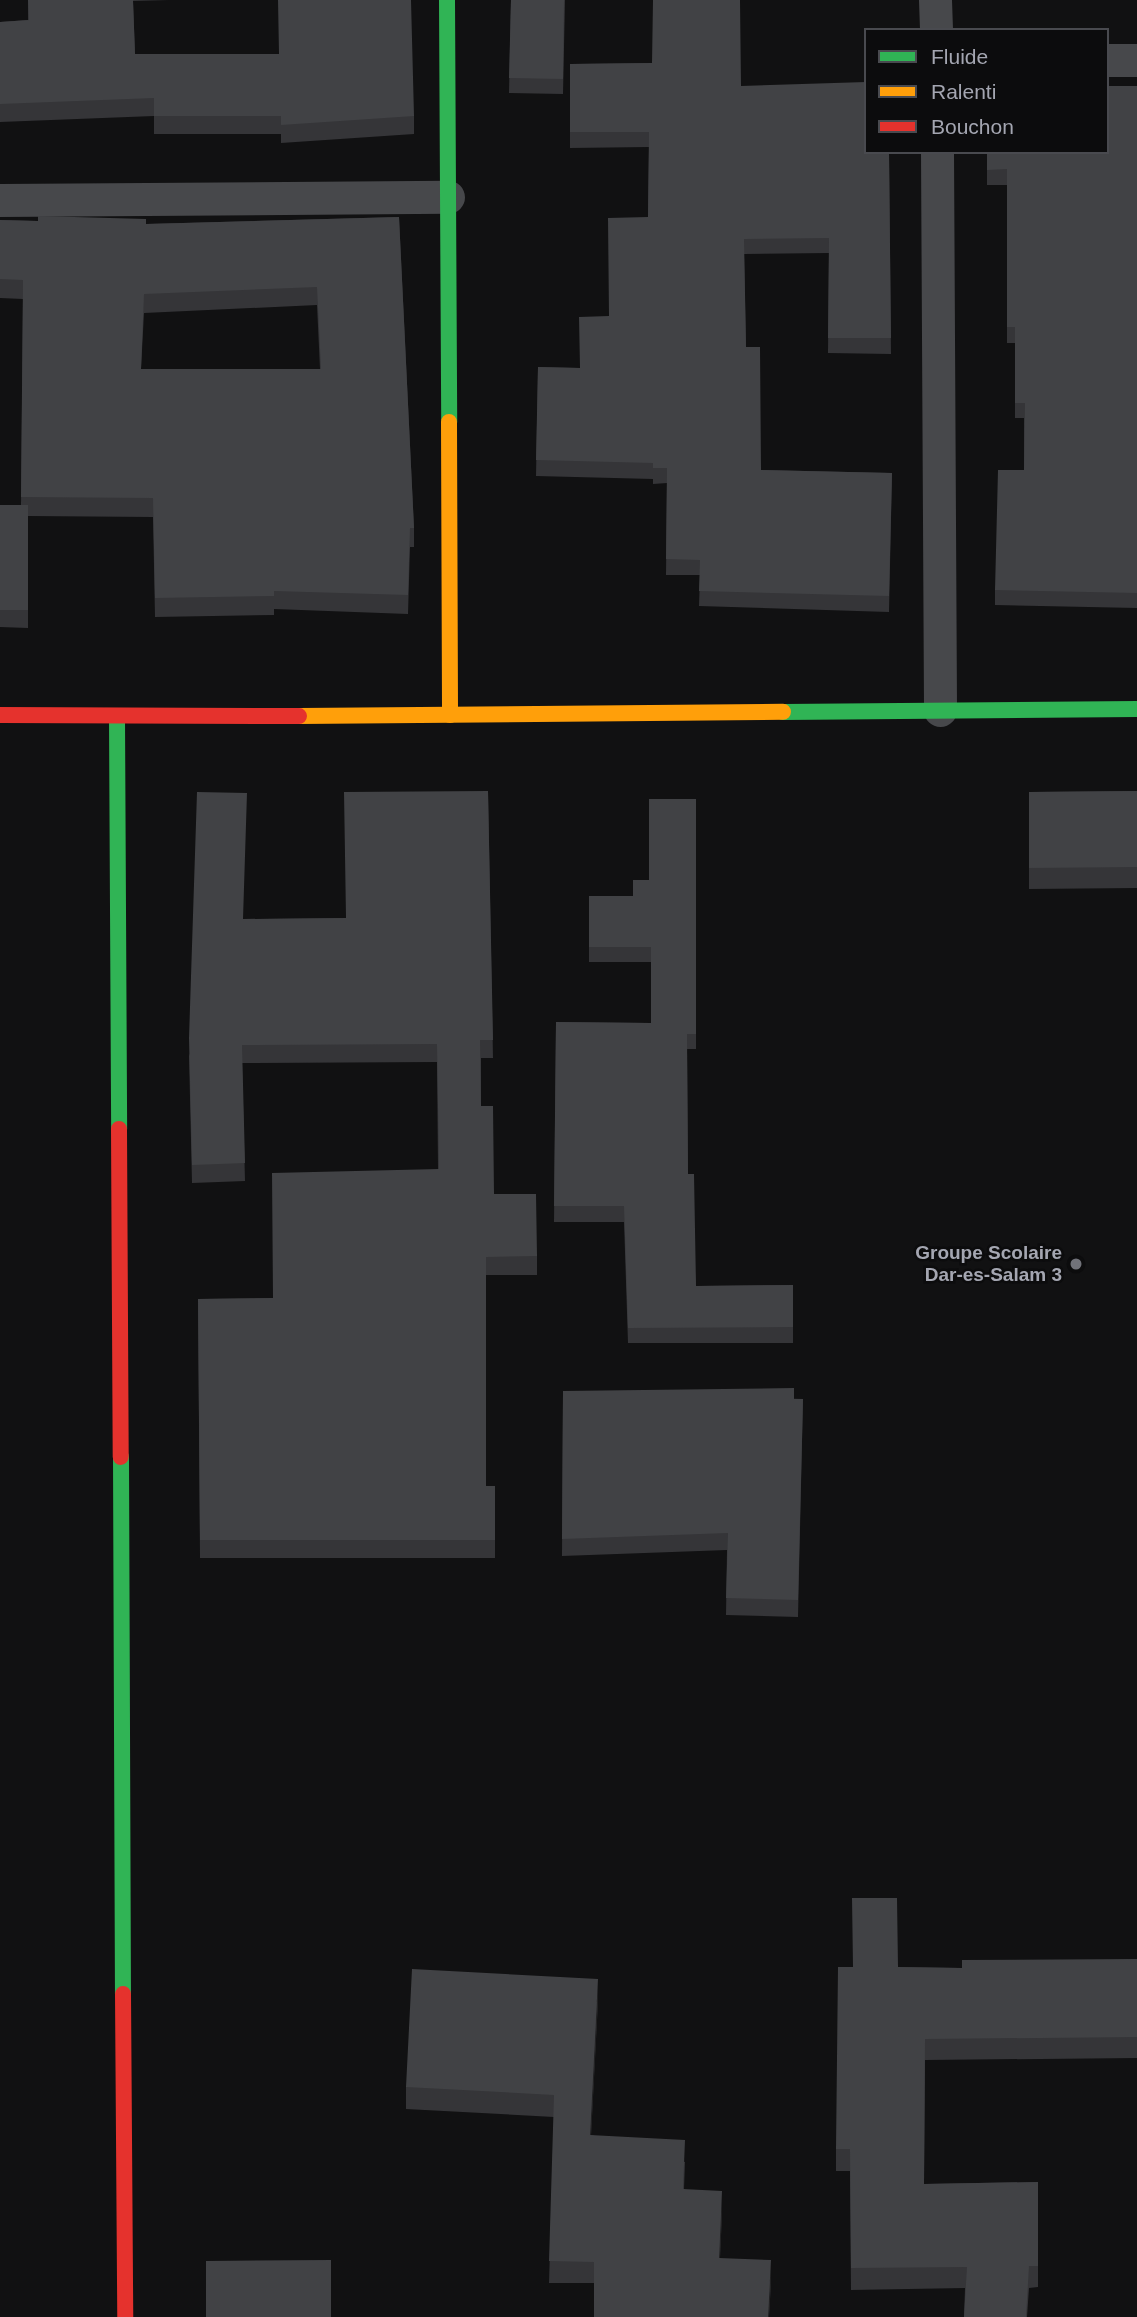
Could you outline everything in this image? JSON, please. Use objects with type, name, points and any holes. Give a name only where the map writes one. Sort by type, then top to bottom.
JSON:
[{"type":"street","points":[[447,0],[450,715]]},
{"type":"street","points":[[934,0],[936,28]]},
{"type":"street","points":[[1109,60],[1137,60]]},
{"type":"street","points":[[937,154],[940,710]]},
{"type":"street","points":[[0,200],[447,197]]},
{"type":"street","points":[[0,715],[117,718],[1137,709]]},
{"type":"street","points":[[117,718],[125,2317]]},
{"type":"building","points":[[28,0],[133,0],[135,54],[279,54],[278,0],[411,0],[414,116],[281,125],[281,116],[154,116],[154,98],[0,104],[0,22],[29,20]]},
{"type":"building","points":[[511,0],[564,0],[563,79],[509,78]]},
{"type":"building","points":[[653,0],[740,0],[741,86],[864,82],[864,154],[889,154],[891,338],[828,338],[829,238],[744,239],[746,347],[760,347],[761,470],[892,473],[889,596],[699,591],[700,560],[666,559],[667,468],[653,468],[653,463],[536,460],[538,367],[580,368],[579,317],[609,316],[608,218],[648,217],[649,132],[570,132],[570,64],[652,63]]},
{"type":"building","points":[[1109,86],[1137,86],[1137,593],[995,590],[998,470],[1024,470],[1025,403],[1015,403],[1015,327],[1007,327],[1007,169],[987,170],[987,154],[1109,154]]},
{"type":"building","points":[[38,216],[146,219],[146,224],[399,217],[414,528],[410,528],[408,595],[274,591],[274,596],[155,598],[153,498],[21,497],[23,280],[0,279],[0,220],[38,221]],"holes":[[[317,287],[321,369],[141,369],[144,294]]]},
{"type":"building","points":[[0,505],[28,505],[28,610],[0,610]]},
{"type":"building","points":[[488,791],[493,1040],[480,1040],[481,1106],[493,1106],[494,1194],[536,1194],[537,1256],[486,1257],[486,1486],[495,1486],[495,1540],[200,1540],[198,1299],[273,1298],[272,1173],[439,1169],[437,1044],[242,1045],[245,1163],[192,1165],[189,1038],[197,792],[247,793],[243,919],[346,918],[344,792]]},
{"type":"building","points":[[1137,791],[1137,867],[1029,868],[1029,792]]},
{"type":"building","points":[[649,799],[696,799],[696,1034],[687,1034],[688,1174],[694,1174],[696,1286],[793,1285],[793,1327],[628,1328],[624,1206],[554,1206],[556,1022],[651,1023],[651,947],[589,947],[589,896],[633,896],[633,880],[649,880]]},
{"type":"building","points":[[794,1388],[794,1399],[803,1399],[798,1600],[726,1598],[728,1533],[562,1539],[563,1391]]},
{"type":"building","points":[[852,1898],[897,1898],[898,1967],[962,1968],[962,1960],[1137,1959],[1137,2037],[925,2039],[924,2184],[1038,2182],[1038,2266],[1029,2266],[1026,2317],[964,2317],[967,2267],[851,2268],[850,2149],[836,2149],[838,1967],[853,1967]]},
{"type":"building","points":[[412,1969],[598,1979],[590,2135],[685,2140],[683,2189],[722,2191],[719,2258],[771,2260],[768,2317],[594,2317],[594,2262],[549,2261],[554,2095],[406,2087]]},
{"type":"building","points":[[331,2260],[331,2317],[206,2317],[206,2261]]},
{"type":"traffic: fast","points":[[447,0],[449,422]]},
{"type":"traffic: fast","points":[[783,712],[1137,709]]},
{"type":"traffic: fast","points":[[117,718],[119,1129]]},
{"type":"traffic: fast","points":[[121,1457],[123,1994]]},
{"type":"traffic: slow","points":[[449,422],[450,715]]},
{"type":"traffic: slow","points":[[299,716],[783,712]]},
{"type":"traffic: jam","points":[[0,715],[299,716]]},
{"type":"traffic: jam","points":[[119,1129],[121,1457]]},
{"type":"traffic: jam","points":[[123,1994],[125,2317]]},
{"type":"place","name":"Groupe Scolaire Dar-es-Salam 3","points":[[1076,1264]]}]
